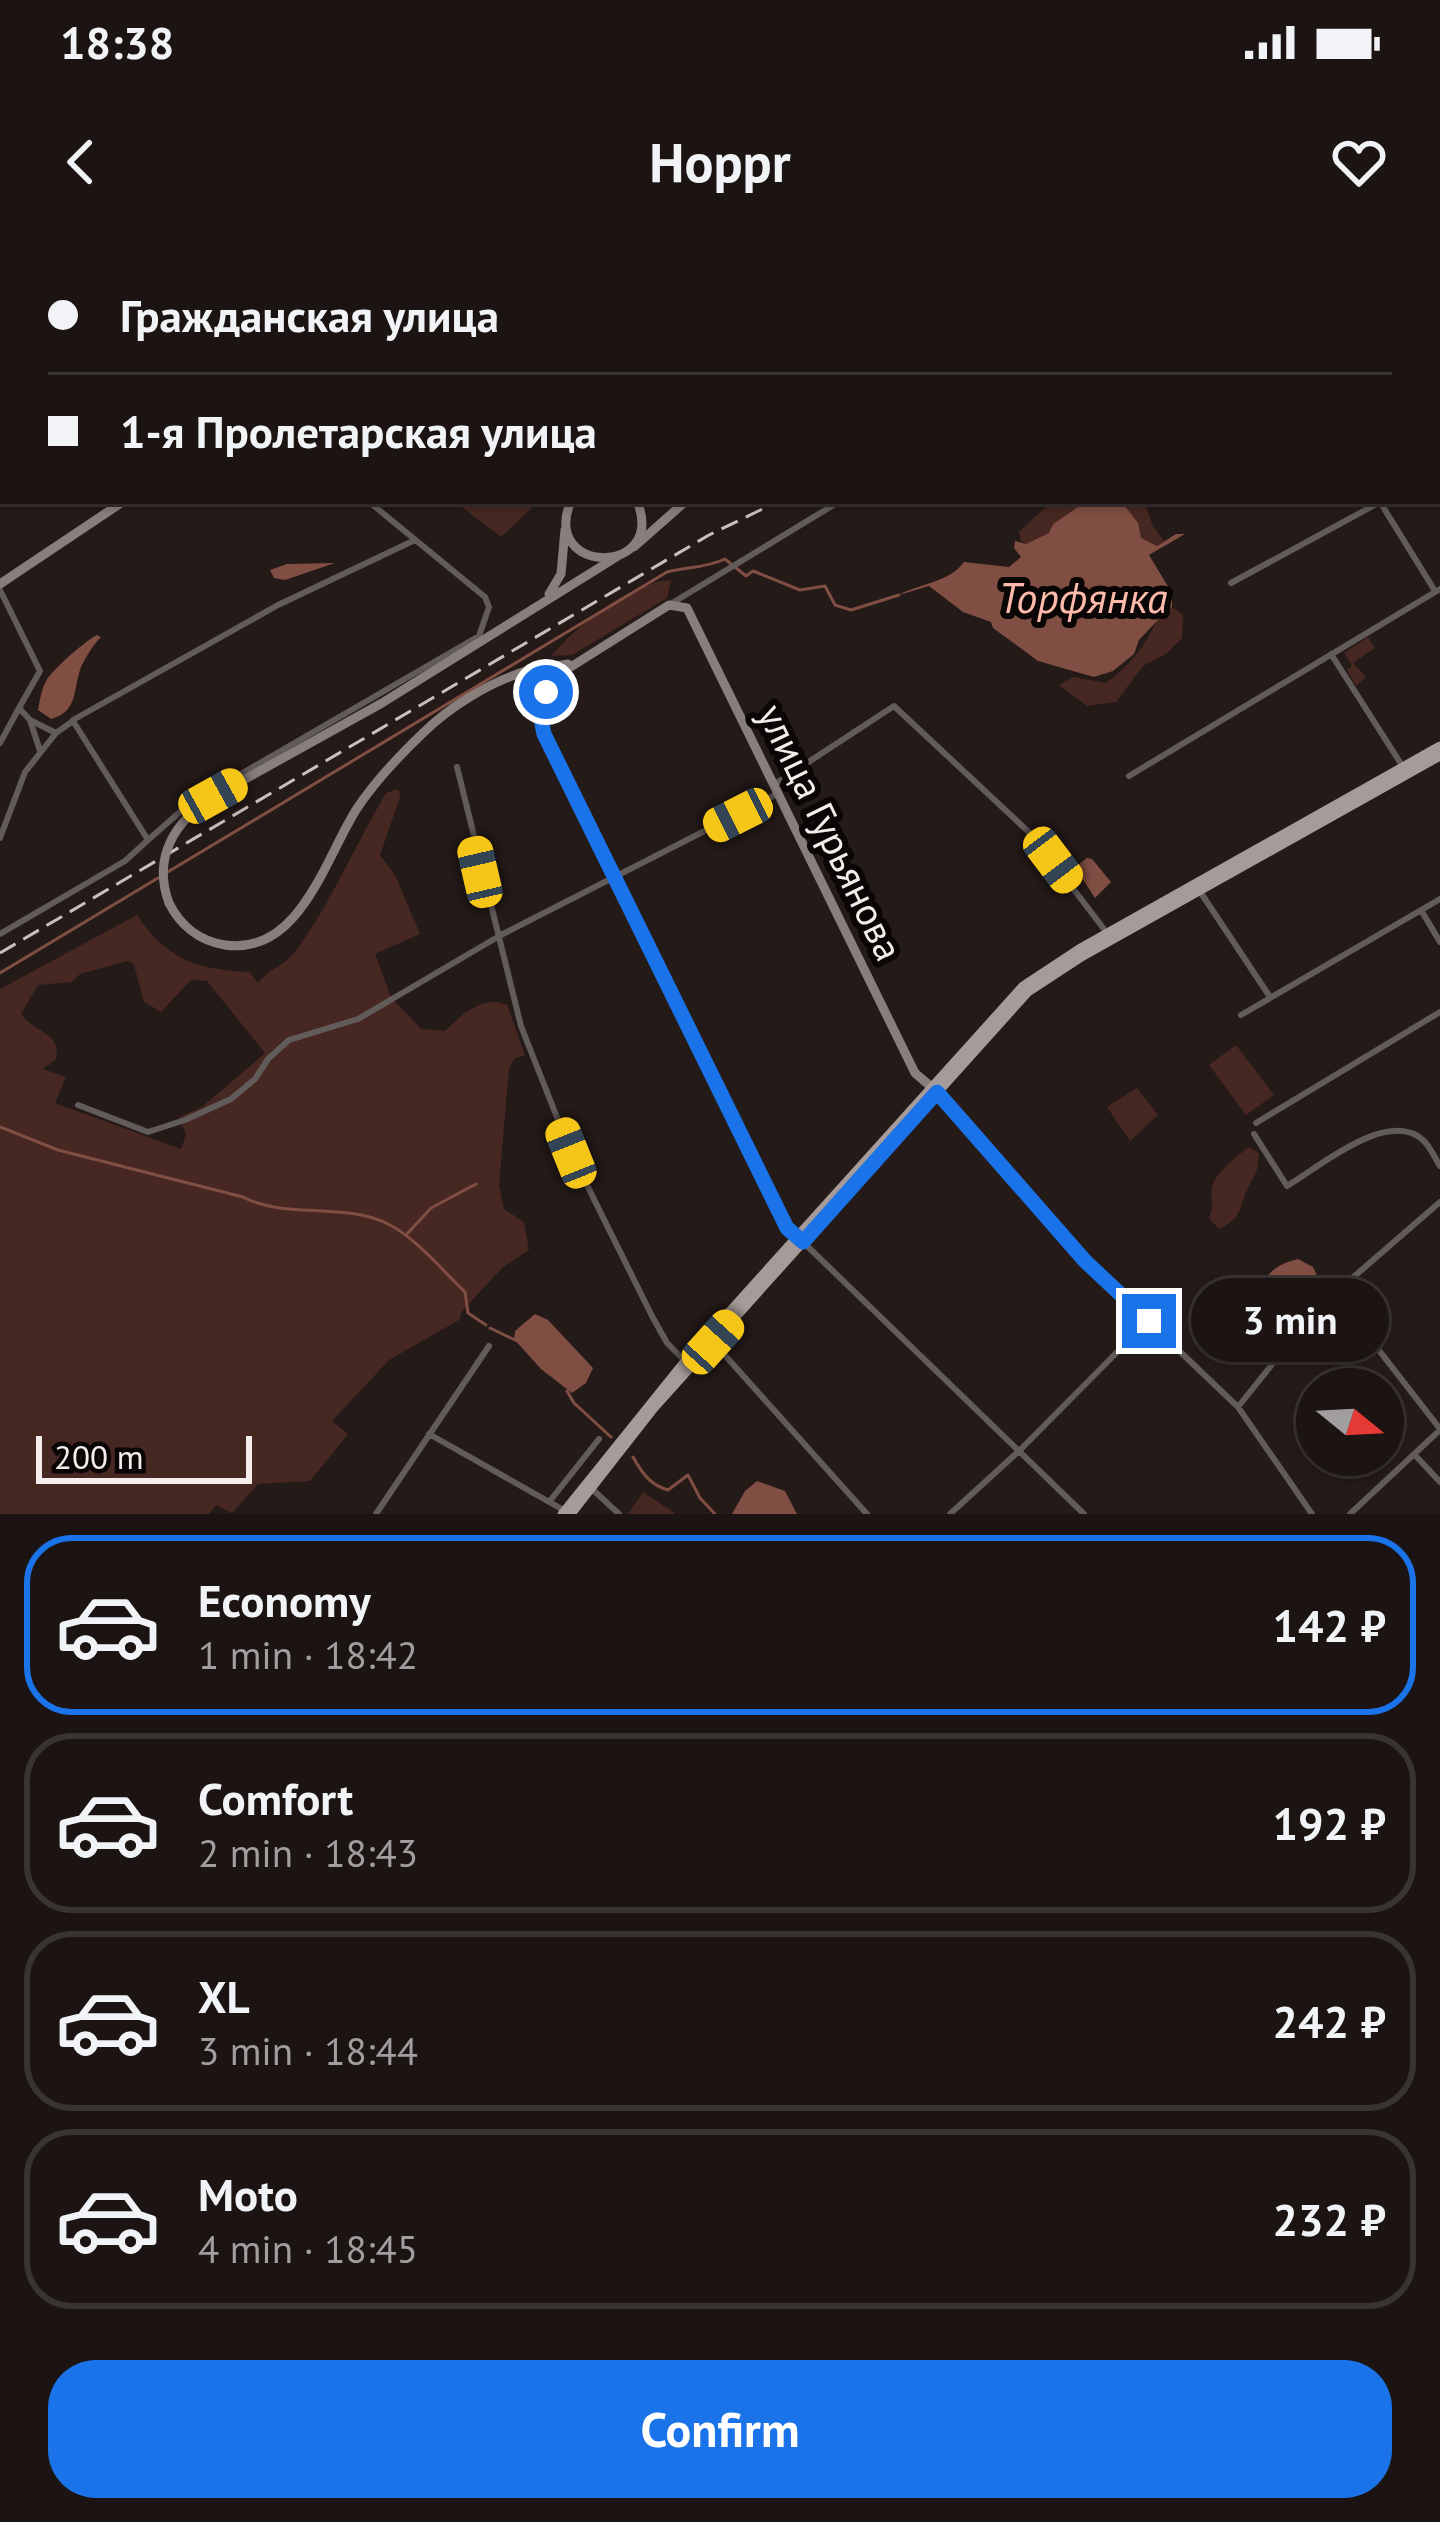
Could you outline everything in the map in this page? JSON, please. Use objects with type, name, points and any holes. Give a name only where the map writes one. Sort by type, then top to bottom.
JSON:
[{"type":"main road","points":[[588,1486],[710,1339],[1012,1007],[1045,979],[1440,746]]},
{"type":"main road","points":[[934,1090],[1023,986],[1107,933],[1440,756]]},
{"type":"main road","points":[[567,1513],[685,1361],[710,1339]]},
{"type":"street","points":[[0,743],[40,671],[0,587],[120,504]]},
{"type":"street","points":[[0,934],[125,861],[189,804],[478,635],[488,616],[488,602],[372,504]]},
{"type":"street","points":[[541,602],[561,574],[567,504]]},
{"type":"street","points":[[629,550],[642,527],[638,504]]},
{"type":"street","points":[[584,658],[518,674],[425,730],[374,785],[303,904],[274,935],[240,946],[214,943],[184,925],[169,903],[162,868],[169,842],[184,820],[213,796],[382,703],[629,550],[683,504]]},
{"type":"street","points":[[541,710],[558,675],[835,504]]},
{"type":"street","points":[[1232,584],[1377,504]]},
{"type":"street","points":[[1129,776],[1438,590],[1382,504]]},
{"type":"street","points":[[566,521],[571,540],[585,554],[598,559],[617,556]]},
{"type":"street","points":[[0,838],[26,772],[56,733],[278,605],[415,540]]},
{"type":"street","name":"улица Гурьянова","points":[[669,605],[683,605],[691,612],[915,1073],[934,1090]]},
{"type":"street","points":[[1331,654],[1403,767]]},
{"type":"street","points":[[518,674],[539,689],[544,734],[783,1223],[1084,1514]]},
{"type":"street","points":[[78,1105],[148,1132],[231,1099],[256,1079],[268,1059],[289,1040],[358,1019],[501,934],[615,879],[777,789],[893,706],[1034,836],[1107,933]]},
{"type":"street","points":[[19,708],[30,720],[56,733]]},
{"type":"street","points":[[30,720],[40,751]]},
{"type":"street","points":[[73,721],[148,840]]},
{"type":"street","points":[[457,766],[521,1026],[571,1153],[660,1329],[685,1361]]},
{"type":"street","points":[[1198,888],[1270,997]]},
{"type":"street","points":[[1241,1015],[1440,899]]},
{"type":"street","points":[[1420,910],[1440,943]]},
{"type":"street","points":[[1256,1123],[1440,1012]]},
{"type":"street","points":[[934,1090],[1085,1261],[1238,1407],[1312,1514]]},
{"type":"street","points":[[1254,1134],[1287,1186],[1377,1131],[1406,1131],[1424,1140],[1440,1166]]},
{"type":"street","points":[[1238,1407],[1298,1332],[1440,1202]]},
{"type":"street","points":[[1336,1294],[1440,1429],[1349,1514]]},
{"type":"street","points":[[950,1514],[1149,1321]]},
{"type":"street","points":[[710,1339],[867,1514]]},
{"type":"street","points":[[376,1514],[489,1346]]},
{"type":"street","points":[[430,1434],[567,1513]]},
{"type":"street","points":[[549,1502],[599,1439]]},
{"type":"street","points":[[1414,1454],[1440,1482]]},
{"type":"street","points":[[588,1486],[619,1514]]},
{"type":"shaded area","points":[[458,504],[536,504],[501,537]]},
{"type":"shaded area","points":[[1049,504],[1083,504],[1053,524],[1050,533],[1026,544],[1019,532]]},
{"type":"shaded area","points":[[1123,504],[1145,504],[1164,541],[1157,546],[1141,538]]},
{"type":"shaded area","points":[[671,580],[667,598],[572,655],[551,656],[605,607],[638,589]]},
{"type":"shaded area","points":[[1172,607],[1183,615],[1182,638],[1166,654],[1143,666],[1116,702],[1087,706],[1059,685],[1073,677],[1106,683],[1139,650],[1160,609]]},
{"type":"shaded area","points":[[1368,637],[1375,648],[1353,663],[1366,677],[1356,686],[1344,653]]},
{"type":"shaded area","points":[[397,789],[401,794],[380,855],[395,875],[420,934],[375,954],[391,997],[421,1029],[445,1031],[481,1004],[507,1005],[525,1055],[514,1059],[509,1068],[499,1185],[504,1209],[524,1222],[529,1250],[503,1267],[459,1320],[389,1360],[332,1421],[348,1434],[310,1481],[258,1484],[232,1513],[216,1505],[209,1514],[0,1514],[0,989],[137,915],[172,952],[199,965],[250,972],[258,983],[290,957],[307,934],[386,793]],"holes":[[[128,961],[134,965],[144,1002],[161,1012],[191,980],[207,981],[265,1053],[202,1107],[179,1117],[186,1135],[181,1149],[55,1103],[66,1077],[43,1069],[56,1059],[55,1043],[21,1014],[38,985],[72,982],[80,974]]]},
{"type":"shaded area","points":[[1236,1045],[1274,1095],[1246,1115],[1209,1065]]},
{"type":"shaded area","points":[[1137,1088],[1158,1115],[1130,1141],[1107,1107]]},
{"type":"shaded area","points":[[1249,1147],[1259,1153],[1256,1173],[1236,1217],[1219,1229],[1209,1218],[1212,1187],[1222,1170]]},
{"type":"shaded area","points":[[643,1492],[676,1514],[628,1514]]},
{"type":"water","name":"Торфянка","points":[[1083,504],[1123,504],[1138,523],[1141,538],[1157,546],[1185,534],[1149,555],[1172,593],[1172,607],[1160,609],[1134,654],[1113,671],[1094,677],[1038,661],[991,622],[963,612],[929,586],[899,595],[942,579],[964,562],[1009,567],[1021,557],[1015,541],[1026,544],[1049,533],[1053,524]]},
{"type":"water","points":[[335,563],[285,580],[274,578],[270,570],[287,564]]},
{"type":"water","points":[[97,635],[101,637],[81,666],[70,706],[51,719],[38,710],[46,681]]},
{"type":"water","points":[[1087,858],[1111,882],[1095,898],[1077,870]]},
{"type":"water","points":[[1298,1259],[1313,1267],[1319,1280],[1303,1310],[1274,1324],[1262,1317],[1262,1287],[1271,1272]]},
{"type":"water","points":[[535,1314],[548,1320],[593,1368],[586,1383],[572,1393],[514,1339],[515,1331]]},
{"type":"water","points":[[757,1481],[785,1491],[797,1514],[732,1514]]},
{"type":"waterway","points":[[166,873],[667,572],[725,559],[746,576],[753,571],[800,590],[825,586],[835,605],[851,610],[899,595]]},
{"type":"waterway","points":[[0,973],[158,878]]},
{"type":"waterway","points":[[0,1127],[58,1150],[259,1204],[371,1217],[419,1246],[465,1292],[468,1313],[486,1325]]},
{"type":"waterway","points":[[406,1235],[431,1208],[476,1184]]},
{"type":"waterway","points":[[490,1328],[517,1341]]},
{"type":"waterway","points":[[567,1391],[611,1437]]},
{"type":"waterway","points":[[633,1457],[647,1478],[668,1490],[688,1475],[715,1514]]},
{"type":"railway","points":[[0,953],[709,535],[773,504]]},
{"type":"route","points":[[546,692],[540,713],[544,734],[787,1228],[803,1242],[937,1092],[1085,1261],[1149,1321]]}]
